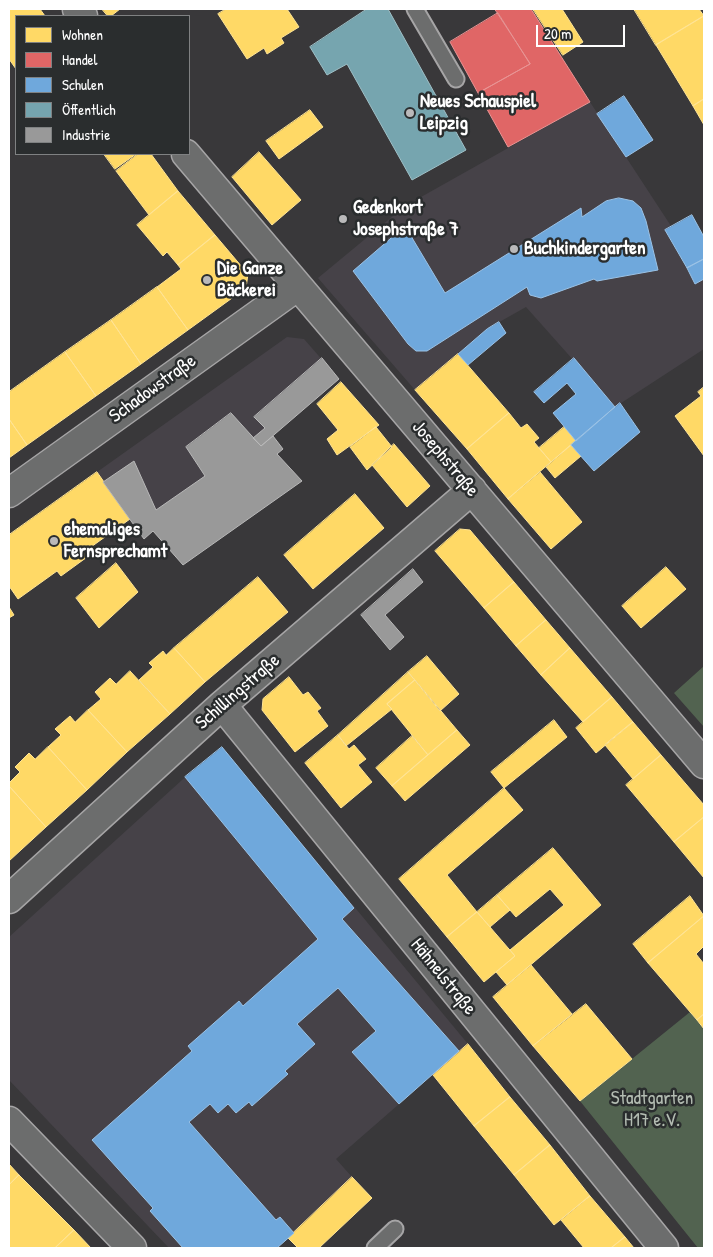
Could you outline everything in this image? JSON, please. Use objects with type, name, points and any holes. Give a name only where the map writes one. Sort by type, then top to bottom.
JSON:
[{"type":"street","name":"Josephstraße","points":[[187,155],[704,764]]},
{"type":"street","name":"Schadowstraße","points":[[9,493],[298,286]]},
{"type":"street","name":"Schillingstraße","points":[[9,899],[222,705],[472,490]]},
{"type":"street","name":"Hähnelstraße","points":[[222,705],[664,1248]]},
{"type":"street","points":[[9,1121],[132,1248]]},
{"type":"lane","points":[[415,9],[456,79]]},
{"type":"lane","points":[[375,1248],[395,1229]]},
{"type":"shaded area","name":"Buchkindergarten","points":[[590,102],[671,226],[665,231],[695,283],[704,279],[704,349],[615,407],[526,307],[487,329],[415,390],[318,278],[405,206]]},
{"type":"shaded area","points":[[287,337],[304,339],[339,379],[273,436],[283,449],[277,454],[302,481],[183,565],[153,531],[144,539],[97,472]]},
{"type":"shaded area","points":[[222,747],[468,1044],[336,1159],[352,1177],[277,1248],[169,1248],[9,1080],[9,937],[182,780]]},
{"type":"green space","points":[[704,666],[704,727],[674,693]]},
{"type":"green space","name":"Stadtgarten H17 e.V.","points":[[690,1012],[704,1029],[704,1248],[698,1248],[580,1101]]},
{"type":"building: Wohnen","points":[[9,9],[40,9],[44,15],[15,15],[15,68],[9,59]]},
{"type":"building: Wohnen","points":[[102,9],[120,9],[112,15],[107,15]]},
{"type":"building: Wohnen","points":[[226,9],[287,9],[299,27],[281,38],[284,43],[267,54],[264,48],[247,59],[218,14]]},
{"type":"building: Wohnen","points":[[533,9],[562,9],[583,42],[563,55]]},
{"type":"building: Wohnen","points":[[634,9],[699,9],[704,16],[656,45]]},
{"type":"building: Wohnen","points":[[704,16],[704,99],[693,106],[656,45]]},
{"type":"building: Wohnen","points":[[704,99],[704,125],[693,106]]},
{"type":"building: Wohnen","points":[[310,110],[323,127],[279,159],[266,141]]},
{"type":"building: Wohnen","points":[[259,152],[301,200],[272,225],[232,177]]},
{"type":"building: Wohnen","points":[[105,155],[135,155],[115,169]]},
{"type":"building: Wohnen","points":[[137,155],[152,155],[178,191],[149,215],[116,171]]},
{"type":"building: Wohnen","points":[[178,191],[215,235],[178,265],[167,252],[163,256],[137,225]]},
{"type":"building: Wohnen","name":"Die Ganze Bäckerei","points":[[215,235],[248,274],[246,288],[188,330],[157,287],[181,269],[178,265]]},
{"type":"building: Wohnen","points":[[157,287],[188,330],[141,364],[111,320]]},
{"type":"building: Wohnen","points":[[111,320],[141,364],[96,396],[65,352]]},
{"type":"building: Wohnen","points":[[65,352],[96,396],[27,445],[9,419],[9,392]]},
{"type":"building: Wohnen","points":[[458,354],[509,413],[467,449],[415,390]]},
{"type":"building: Wohnen","points":[[341,382],[379,425],[337,455],[327,439],[338,430],[317,404]]},
{"type":"building: Wohnen","points":[[704,387],[704,456],[675,416],[701,396],[698,392]]},
{"type":"building: Wohnen","points":[[509,413],[521,428],[527,424],[539,438],[534,442],[551,462],[508,499],[467,449]]},
{"type":"building: Wohnen","points":[[9,419],[27,445],[9,458]]},
{"type":"building: Wohnen","points":[[376,427],[392,447],[367,470],[350,447]]},
{"type":"building: Wohnen","points":[[564,427],[576,441],[551,462],[539,448]]},
{"type":"building: Wohnen","points":[[394,444],[430,486],[407,507],[372,465]]},
{"type":"building: Wohnen","points":[[571,445],[581,456],[555,478],[546,467]]},
{"type":"building: Wohnen","name":"ehemaliges Fernsprechamt","points":[[97,472],[130,519],[91,547],[94,552],[61,576],[57,571],[18,599],[9,586],[9,535]]},
{"type":"building: Wohnen","points":[[540,472],[582,522],[551,549],[508,499]]},
{"type":"building: Wohnen","points":[[355,494],[384,528],[313,589],[284,555]]},
{"type":"building: Wohnen","points":[[460,529],[470,530],[514,582],[484,608],[435,551]]},
{"type":"building: Wohnen","points":[[116,563],[138,592],[99,628],[76,598]]},
{"type":"building: Wohnen","points":[[666,567],[686,589],[641,628],[622,606]]},
{"type":"building: Wohnen","points":[[258,577],[288,612],[205,682],[174,648]]},
{"type":"building: Wohnen","points":[[514,582],[546,620],[516,646],[484,608]]},
{"type":"building: Wohnen","points":[[9,607],[14,615],[9,618]]},
{"type":"building: Wohnen","points":[[546,620],[570,648],[541,675],[516,646]]},
{"type":"building: Wohnen","points":[[174,648],[205,682],[170,714],[139,680],[153,667],[149,663],[163,651],[166,655]]},
{"type":"building: Wohnen","points":[[570,648],[612,697],[583,722],[541,675]]},
{"type":"building: Wohnen","points":[[427,656],[459,694],[440,711],[408,672]]},
{"type":"building: Wohnen","points":[[130,671],[170,714],[127,752],[88,710],[101,699],[95,692],[110,678],[116,684]]},
{"type":"building: Wohnen","points":[[408,672],[415,680],[387,704],[392,709],[346,746],[338,735]]},
{"type":"building: Wohnen","points":[[289,677],[303,695],[308,692],[321,708],[317,711],[328,726],[295,752],[262,710],[263,699]]},
{"type":"building: Wohnen","points":[[415,680],[457,730],[428,755],[387,704]]},
{"type":"building: Wohnen","points":[[612,697],[633,722],[596,753],[576,728]]},
{"type":"building: Wohnen","points":[[88,710],[127,752],[87,790],[48,747],[61,735],[55,729],[70,716],[75,722]]},
{"type":"building: Wohnen","points":[[554,720],[567,737],[504,788],[491,772]]},
{"type":"building: Wohnen","points":[[633,722],[661,755],[633,779],[605,745]]},
{"type":"building: Wohnen","points":[[457,730],[470,745],[405,801],[392,786]]},
{"type":"building: Wohnen","points":[[338,735],[349,749],[354,745],[366,759],[358,765],[372,782],[341,808],[305,763]]},
{"type":"building: Wohnen","points":[[412,736],[428,755],[392,786],[376,768]]},
{"type":"building: Wohnen","points":[[48,747],[87,790],[46,827],[9,786],[9,783],[20,772],[15,767],[29,753],[35,759]]},
{"type":"building: Wohnen","points":[[661,755],[704,805],[704,817],[674,842],[626,785]]},
{"type":"building: Wohnen","points":[[9,786],[46,827],[9,861]]},
{"type":"building: Wohnen","points":[[504,788],[523,810],[447,875],[477,912],[447,937],[399,879]]},
{"type":"building: Wohnen","points":[[704,817],[704,878],[674,842]]},
{"type":"building: Wohnen","points":[[553,848],[601,905],[507,985],[496,972],[515,956],[510,950],[564,905],[550,889],[516,917],[497,895]]},
{"type":"building: Wohnen","points":[[497,895],[510,910],[490,927],[477,912]]},
{"type":"building: Wohnen","points":[[690,896],[704,916],[648,963],[633,944]]},
{"type":"building: Wohnen","points":[[477,912],[515,956],[484,982],[447,937]]},
{"type":"building: Wohnen","points":[[704,916],[704,946],[696,954],[704,964],[704,1014],[697,1020],[648,963]]},
{"type":"building: Wohnen","points":[[531,965],[572,1014],[533,1046],[493,997]]},
{"type":"building: Wohnen","points":[[586,1004],[632,1059],[580,1101],[533,1046]]},
{"type":"building: Wohnen","points":[[704,1014],[704,1029],[697,1020]]},
{"type":"building: Wohnen","points":[[468,1044],[510,1097],[474,1126],[433,1075]]},
{"type":"building: Wohnen","points":[[510,1097],[550,1145],[514,1175],[474,1126]]},
{"type":"building: Wohnen","points":[[550,1145],[590,1196],[554,1225],[514,1175]]},
{"type":"building: Wohnen","points":[[9,1164],[19,1175],[9,1185]]},
{"type":"building: Wohnen","points":[[19,1175],[74,1230],[55,1248],[9,1248],[9,1185]]},
{"type":"building: Wohnen","points":[[352,1177],[372,1198],[319,1248],[298,1248],[288,1238]]},
{"type":"building: Wohnen","points":[[590,1196],[625,1237],[611,1248],[584,1248],[561,1220]]},
{"type":"building: Wohnen","points":[[74,1230],[91,1248],[55,1248]]},
{"type":"building: Wohnen","points":[[625,1237],[634,1248],[611,1248]]},
{"type":"building: Handel","points":[[495,9],[531,9],[590,102],[508,147],[478,93],[530,64]]},
{"type":"building: Handel","points":[[498,13],[530,64],[478,93],[450,42]]},
{"type":"building: Schulen","points":[[624,96],[653,140],[626,157],[597,114]]},
{"type":"building: Schulen","points":[[619,198],[633,201],[641,208],[658,270],[597,281],[594,279],[541,298],[530,295],[527,287],[427,351],[416,351],[408,344],[353,271],[405,226],[445,293],[581,208],[582,217],[606,201]]},
{"type":"building: Schulen","points":[[692,215],[704,237],[704,259],[687,268],[665,230]]},
{"type":"building: Schulen","points":[[704,259],[704,279],[695,284],[687,268]]},
{"type":"building: Schulen","points":[[499,322],[506,333],[468,365],[458,354],[487,329]]},
{"type":"building: Schulen","points":[[574,358],[615,407],[576,441],[553,413],[576,394],[567,383],[544,403],[534,392]]},
{"type":"building: Schulen","points":[[620,403],[640,432],[594,471],[571,445]]},
{"type":"building: Schulen","points":[[222,747],[354,908],[342,919],[459,1051],[399,1104],[352,1052],[376,1031],[338,988],[297,1024],[315,1044],[285,1071],[288,1074],[252,1106],[249,1102],[236,1113],[228,1104],[218,1113],[210,1104],[189,1122],[276,1220],[280,1217],[294,1233],[277,1248],[183,1248],[150,1211],[153,1208],[92,1140],[192,1051],[188,1046],[239,1001],[243,1006],[318,939],[185,777]]},
{"type":"building: Öffentlich","name":"Neues Schauspiel Leipzig","points":[[367,9],[388,9],[466,150],[412,180],[347,64],[327,75],[310,47]]},
{"type":"building: Industrie","points":[[322,358],[339,379],[261,446],[253,438],[265,428],[254,417]]},
{"type":"building: Industrie","points":[[231,413],[261,446],[273,436],[283,449],[277,454],[302,481],[183,565],[153,531],[144,539],[103,482],[134,461],[156,510],[205,476],[186,447]]},
{"type":"building: Industrie","points":[[413,569],[423,582],[385,615],[404,637],[390,650],[361,615]]},
{"type":"place","name":"Neues Schauspiel Leipzig","points":[[410,113]]},
{"type":"place","name":"Gedenkort Josephstraße 7","points":[[343,219]]},
{"type":"place","name":"Buchkindergarten","points":[[514,249]]},
{"type":"place","name":"Die Ganze Bäckerei","points":[[207,280]]},
{"type":"place","name":"ehemaliges Fernsprechamt","points":[[54,541]]}]
